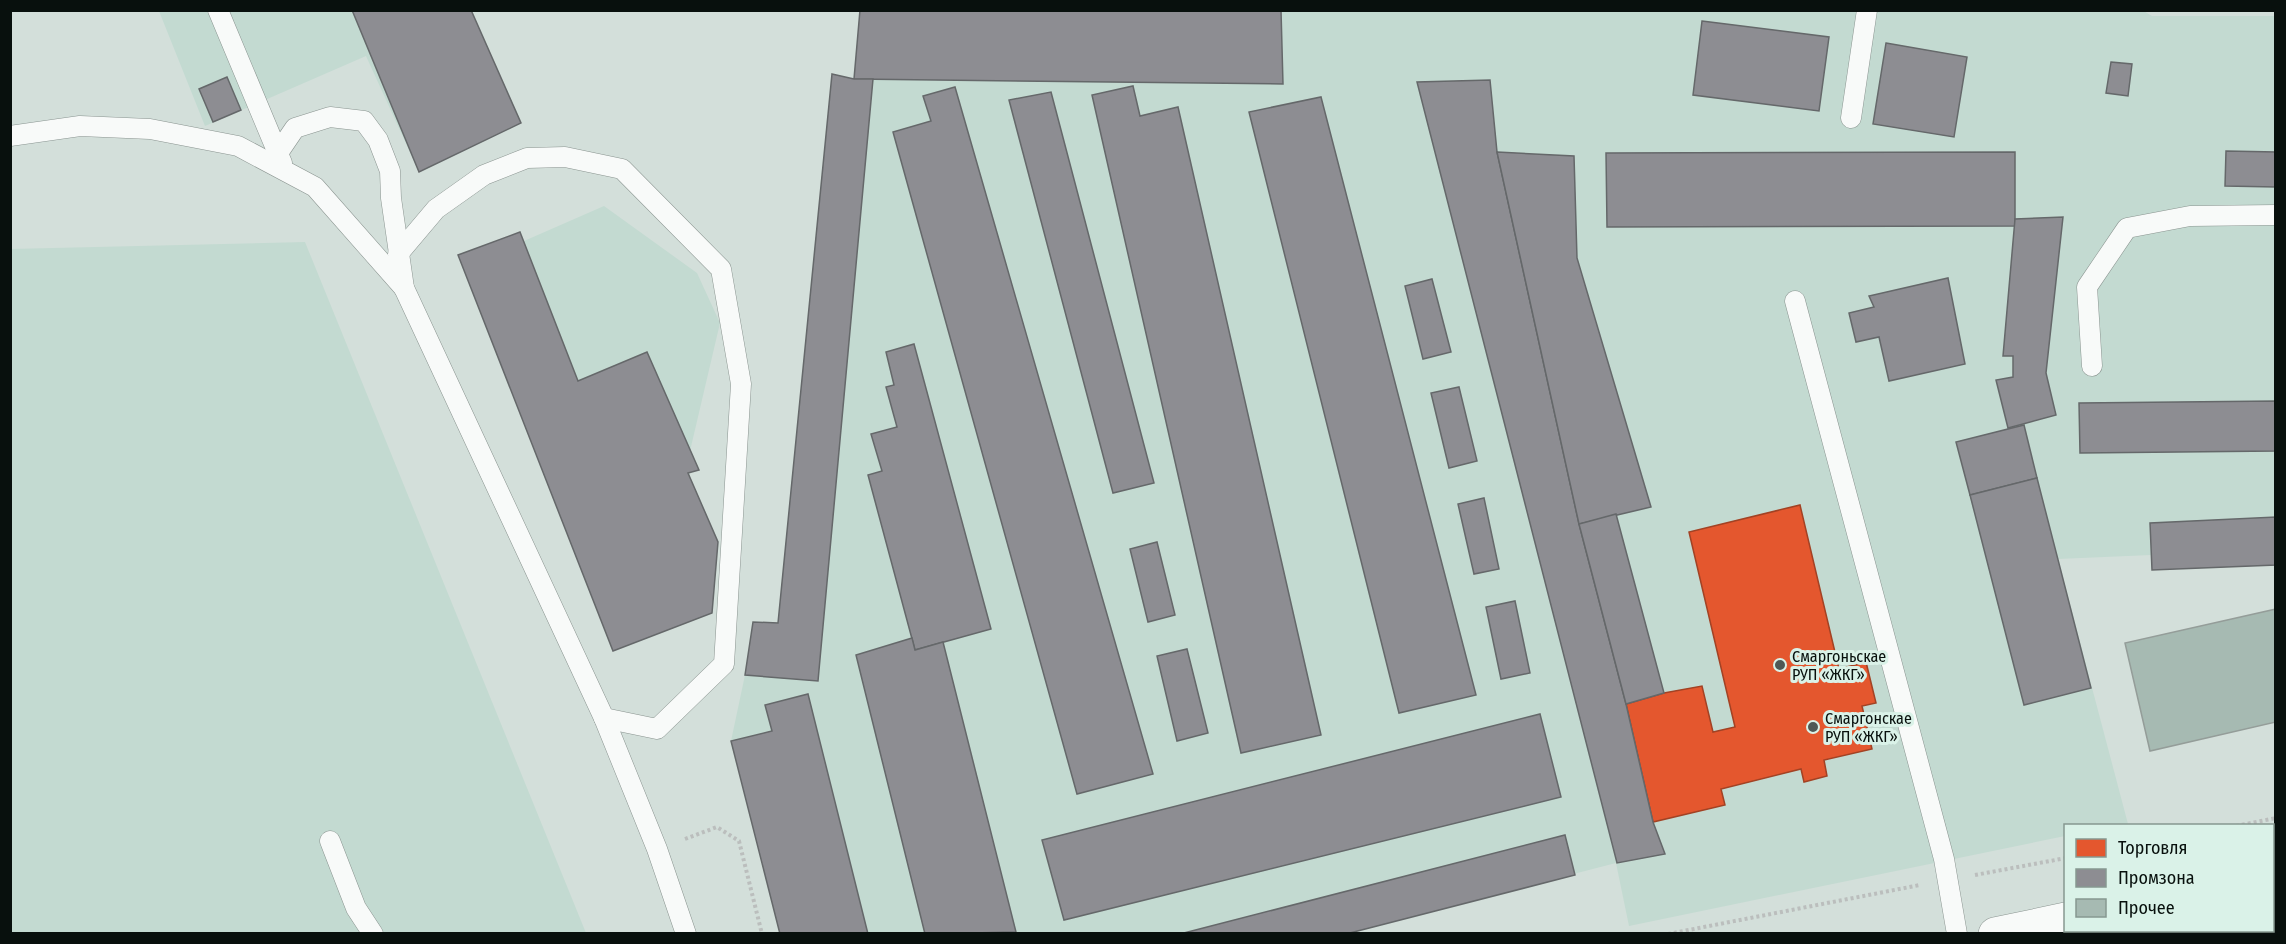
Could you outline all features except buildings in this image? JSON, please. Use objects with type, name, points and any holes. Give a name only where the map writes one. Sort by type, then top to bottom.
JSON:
[{"type":"street","points":[[1995,933],[2064,920]]},
{"type":"lane","points":[[218,10],[282,162]]},
{"type":"lane","points":[[1851,118],[1867,10]]},
{"type":"lane","points":[[282,162],[295,128],[330,117],[364,121],[378,140],[390,171],[398,254],[404,288],[604,717],[657,849],[686,933]]},
{"type":"lane","points":[[10,136],[80,126],[150,129],[238,146],[282,162],[315,187],[404,288]]},
{"type":"lane","points":[[398,254],[436,209],[483,175],[527,158],[566,157],[622,169],[721,269],[741,384],[724,664],[657,729],[604,717]]},
{"type":"lane","points":[[2092,366],[2086,287],[2127,228],[2190,216],[2276,215]]},
{"type":"lane","points":[[1795,301],[1948,880],[1957,933]]},
{"type":"lane","points":[[330,841],[356,908],[373,933]]},
{"type":"path","points":[[2242,824],[2276,818]]},
{"type":"path","points":[[657,849],[717,827],[739,841],[762,933]]},
{"type":"path","points":[[1668,933],[2064,858]]},
{"type":"shaded area","points":[[2142,10],[2152,16],[2275,16],[2275,565],[2152,570],[2151,555],[2058,559],[2128,824],[2064,824],[2064,836],[1629,926],[1616,863],[1346,933],[780,933],[731,741],[753,622],[778,623],[832,74],[854,79],[860,11]]},
{"type":"shaded area","points":[[159,11],[471,11],[521,123],[419,172],[366,56],[205,126]]},
{"type":"shaded area","points":[[604,206],[697,273],[720,323],[690,451],[699,470],[688,474],[717,550],[712,613],[613,651],[458,255],[520,232],[524,241]]},
{"type":"shaded area","points":[[305,242],[586,933],[11,933],[10,249]]},
{"type":"place","name":"Смаргоньскае РУП «ЖКГ»","points":[[1780,665]]},
{"type":"place","name":"Смаргонскае РУП «ЖКГ»","points":[[1813,727]]}]
